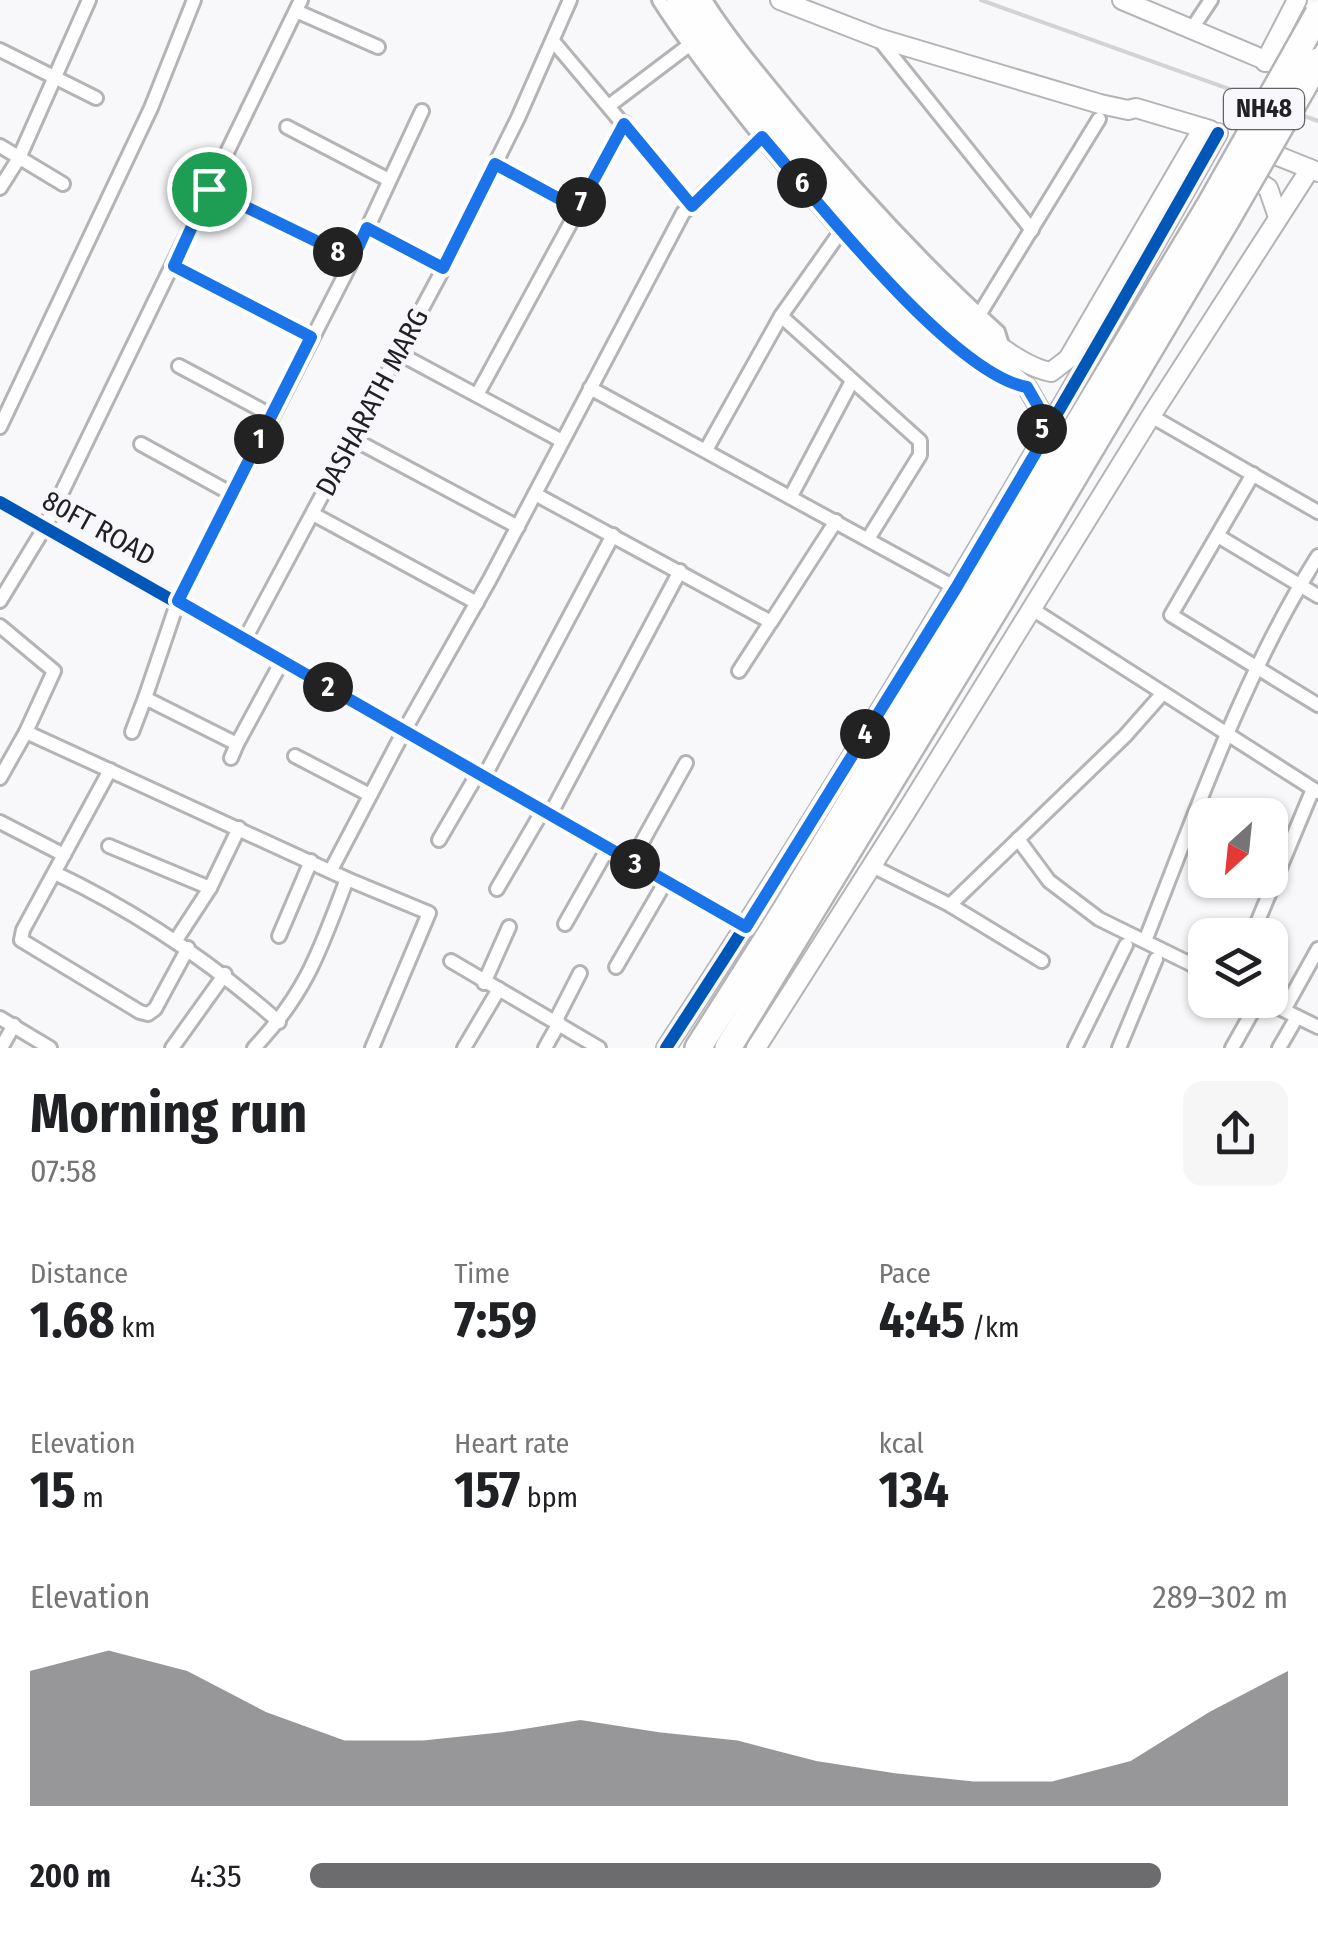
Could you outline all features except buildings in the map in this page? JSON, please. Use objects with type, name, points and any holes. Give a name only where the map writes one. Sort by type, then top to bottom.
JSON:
[{"type":"highway","name":"NH48","points":[[728,1048],[999,604],[1219,212],[1304,5]]},
{"type":"highway","name":"NH48","points":[[698,1048],[1219,212],[1318,61]]},
{"type":"street","points":[[0,188],[19,158],[89,0]]},
{"type":"street","points":[[1,422],[151,108],[194,0]]},
{"type":"street","name":"DASHARATH MARG","points":[[245,639],[443,268],[570,0]]},
{"type":"street","points":[[659,0],[688,46],[841,230],[952,342],[1008,384],[1027,387]]},
{"type":"street","points":[[676,0],[705,46],[778,140],[936,304],[1027,387],[1042,413],[1042,442]]},
{"type":"street","points":[[692,0],[778,116],[936,304],[1043,371],[1051,372],[1068,359],[1211,130]]},
{"type":"street","points":[[704,0],[730,38],[893,231],[998,332],[1004,350]]},
{"type":"street","points":[[756,1048],[1278,216],[1314,170],[1176,118],[1136,108],[1128,110],[878,38],[780,0]]},
{"type":"street","points":[[1192,30],[1211,0]]},
{"type":"street","points":[[1126,1],[1265,62],[1318,80]]},
{"type":"street","points":[[1265,62],[1304,5]]},
{"type":"street","points":[[1304,5],[1302,25],[1318,37]]},
{"type":"street","points":[[0,601],[45,526],[174,266],[238,123],[299,6],[378,47]]},
{"type":"street","points":[[878,38],[1032,230]]},
{"type":"street","points":[[553,41],[692,206]]},
{"type":"street","points":[[610,105],[688,46]]},
{"type":"street","points":[[0,50],[96,98]]},
{"type":"street","points":[[132,732],[178,601],[353,259],[422,110]]},
{"type":"street","points":[[979,315],[1099,119]]},
{"type":"street","points":[[477,395],[624,124]]},
{"type":"street","points":[[287,127],[390,180]]},
{"type":"street","points":[[332,870],[683,212],[762,137]]},
{"type":"street","points":[[0,146],[63,184]]},
{"type":"street","points":[[1199,150],[1268,188],[1278,216]]},
{"type":"street","points":[[666,1048],[746,927],[956,588],[1042,442],[1199,150]]},
{"type":"street","points":[[495,164],[578,209]]},
{"type":"street","points":[[209,189],[353,259]]},
{"type":"street","points":[[367,228],[443,268]]},
{"type":"street","points":[[706,450],[781,316],[841,230]]},
{"type":"street","points":[[174,266],[311,337]]},
{"type":"street","points":[[781,316],[920,442],[920,455],[868,539]]},
{"type":"street","points":[[398,353],[562,440]]},
{"type":"street","points":[[180,366],[271,415]]},
{"type":"street","points":[[791,496],[852,381]]},
{"type":"street","points":[[590,388],[956,588]]},
{"type":"street","points":[[1151,416],[1318,512]]},
{"type":"street","points":[[353,438],[518,527]]},
{"type":"street","points":[[141,444],[232,494]]},
{"type":"street","points":[[1253,474],[1172,615],[1318,705]]},
{"type":"street","points":[[535,494],[772,620]]},
{"type":"street","name":"80FT ROAD","points":[[0,502],[746,927]]},
{"type":"street","points":[[312,514],[476,603]]},
{"type":"street","points":[[739,671],[836,520]]},
{"type":"street","points":[[439,840],[481,775],[614,535]]},
{"type":"street","points":[[1218,536],[1318,596]]},
{"type":"street","points":[[1145,942],[1226,734],[1256,669],[1318,556]]},
{"type":"street","points":[[498,889],[546,812],[680,571]]},
{"type":"street","points":[[1032,610],[1316,791],[1260,918]]},
{"type":"street","points":[[0,626],[54,671],[0,778]]},
{"type":"street","points":[[230,758],[282,661]]},
{"type":"street","points":[[950,905],[1125,736],[1164,693]]},
{"type":"street","points":[[145,698],[237,744]]},
{"type":"street","points":[[26,732],[429,913],[372,1048]]},
{"type":"street","points":[[295,756],[370,795]]},
{"type":"street","points":[[631,862],[686,763]]},
{"type":"street","points":[[110,770],[21,940],[140,1012],[150,1014],[155,1009],[239,828]]},
{"type":"street","points":[[0,822],[64,856]]},
{"type":"street","points":[[1018,839],[1048,880],[1099,919],[1188,963]]},
{"type":"street","points":[[109,846],[210,888]]},
{"type":"street","points":[[565,924],[608,848]]},
{"type":"street","points":[[279,936],[310,861]]},
{"type":"street","points":[[872,866],[950,905],[1042,961]]},
{"type":"street","points":[[55,872],[182,944],[225,974],[279,1022]]},
{"type":"street","points":[[254,1048],[299,995],[318,957],[347,879]]},
{"type":"street","points":[[616,967],[666,881]]},
{"type":"street","points":[[484,983],[509,927]]},
{"type":"street","points":[[1074,1048],[1126,946]]},
{"type":"street","points":[[1278,1048],[1318,949]]},
{"type":"street","points":[[1119,1048],[1156,959]]},
{"type":"street","points":[[451,961],[598,1048]]},
{"type":"street","points":[[545,1048],[580,973]]},
{"type":"street","points":[[172,1048],[225,974]]},
{"type":"street","points":[[464,1048],[498,990]]},
{"type":"street","points":[[1290,1014],[1318,1028]]},
{"type":"street","points":[[0,1018],[50,1048]]},
{"type":"street","points":[[1232,1048],[1250,1018]]},
{"type":"street","points":[[1,1048],[14,1025]]},
{"type":"railway","points":[[981,0],[1318,121]]},
{"type":"cycle path","points":[[666,1048],[950,595],[1218,133]]},
{"type":"cycle path","points":[[0,502],[746,927]]},
{"type":"route","points":[[624,124],[692,206],[762,137],[910,303],[952,342],[1008,384],[1027,387],[1042,413],[1042,442],[746,927],[178,601],[311,337],[174,266],[209,189],[353,259],[367,228],[443,268],[495,164],[578,209],[624,124]]}]
